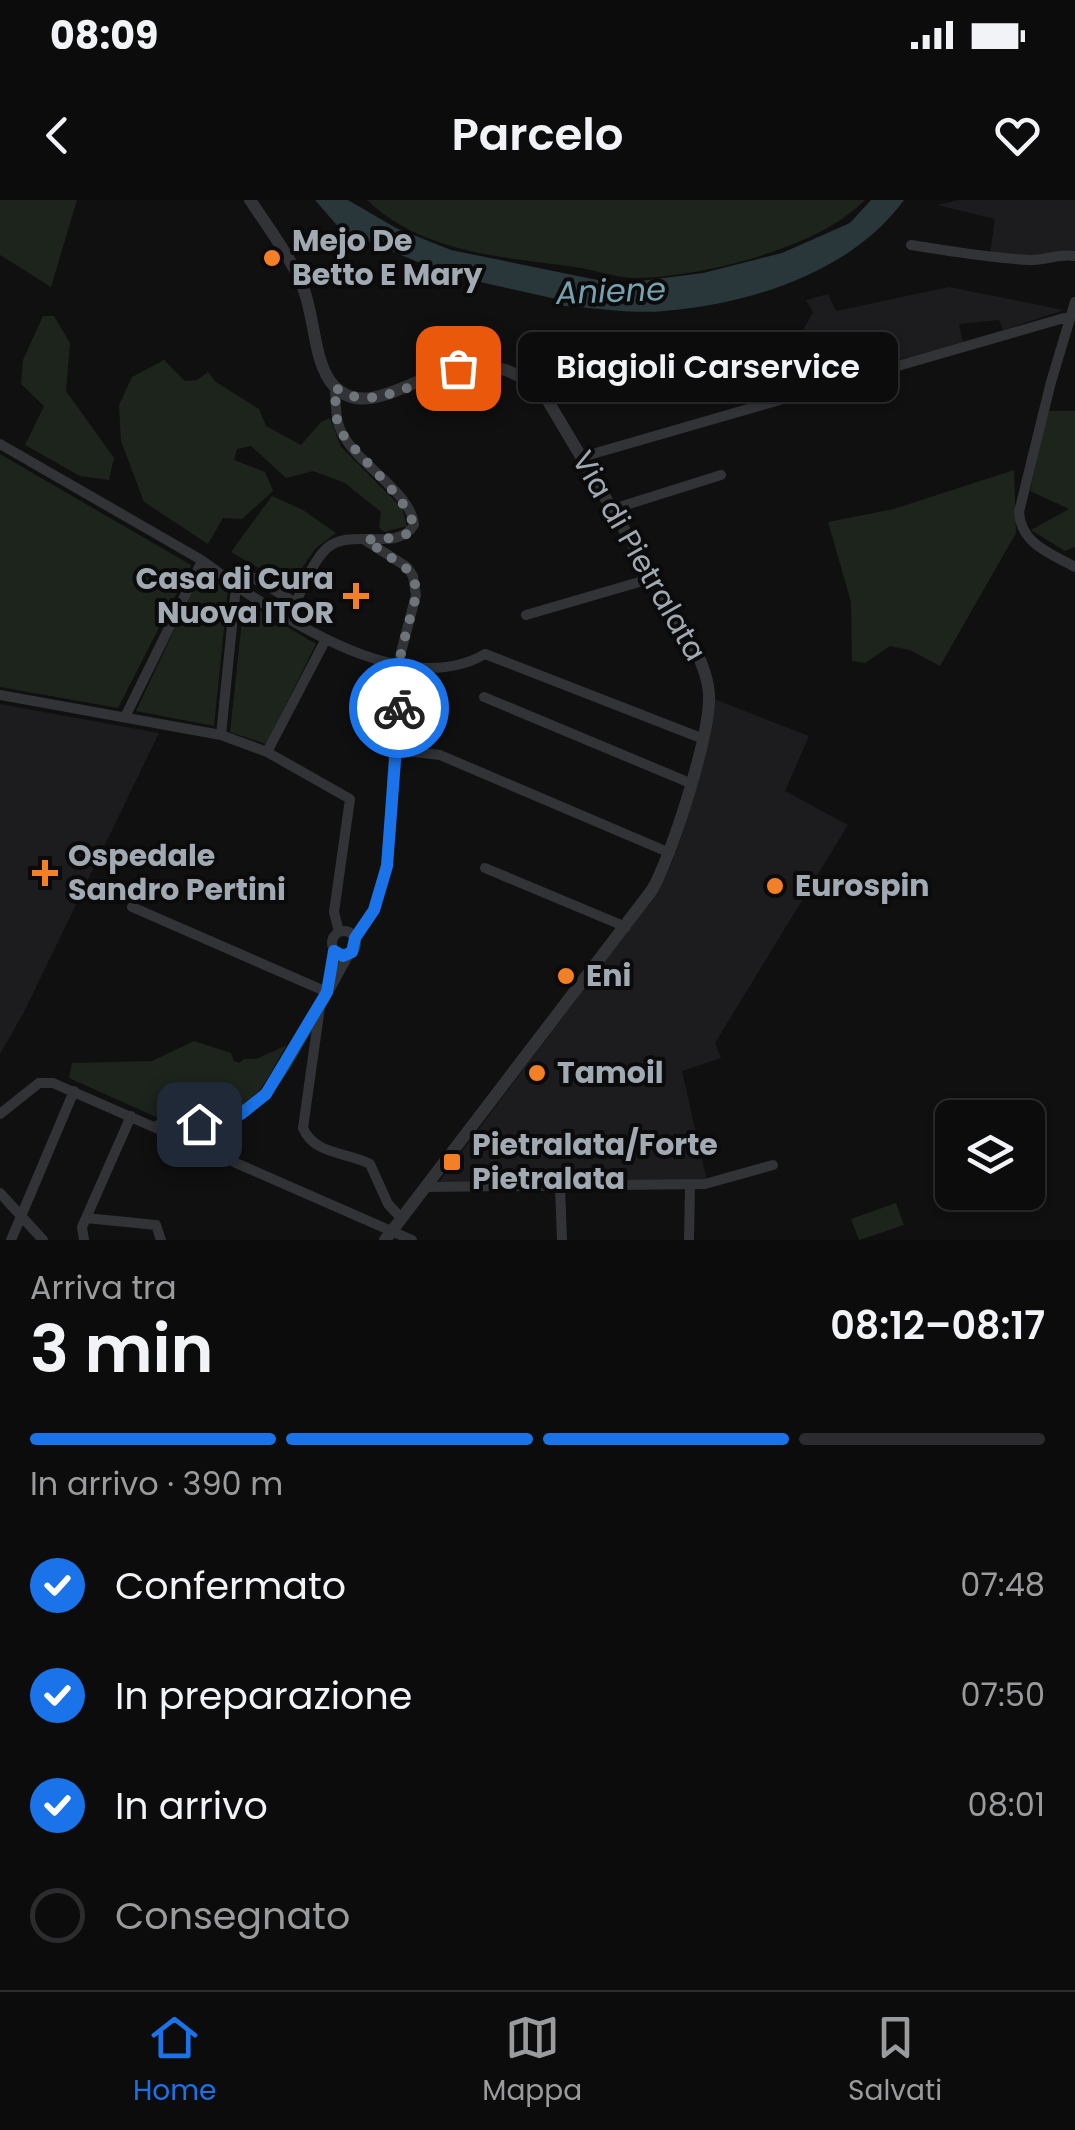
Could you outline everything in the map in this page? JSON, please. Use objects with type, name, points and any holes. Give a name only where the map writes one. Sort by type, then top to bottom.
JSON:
[{"type":"street","points":[[250,200],[301,283],[325,372],[335,387],[340,431],[408,508],[414,521],[406,534],[366,540],[344,538],[326,549],[289,617]]},
{"type":"street","points":[[912,244],[1036,261],[1067,254],[1075,256]]},
{"type":"street","points":[[1075,302],[1019,512],[1020,527],[1028,539],[1075,567]]},
{"type":"street","points":[[582,456],[1070,316]]},
{"type":"street","name":"Via di Pietralata","points":[[335,387],[353,398],[368,398],[464,366],[484,364],[525,379],[545,396],[653,578],[706,673],[708,703],[670,852],[652,890],[389,1236]]},
{"type":"street","points":[[0,444],[202,560],[236,586],[326,639],[402,666],[450,668],[486,654],[701,738]]},
{"type":"street","points":[[613,509],[721,476]]},
{"type":"street","points":[[355,938],[374,910],[387,866],[401,652],[416,595],[406,568],[366,540]]},
{"type":"street","points":[[125,718],[202,560]]},
{"type":"street","points":[[245,573],[296,603]]},
{"type":"street","points":[[526,614],[653,578]]},
{"type":"street","points":[[221,735],[236,586]]},
{"type":"street","points":[[266,752],[326,639]]},
{"type":"street","points":[[0,695],[221,735],[266,752],[350,799],[334,915],[339,932]]},
{"type":"street","points":[[484,698],[690,783]]},
{"type":"street","points":[[396,750],[440,756],[670,852]]},
{"type":"street","points":[[484,868],[626,927]]},
{"type":"street","points":[[132,907],[328,989]]},
{"type":"street","points":[[150,1124],[184,1126],[232,1117],[255,1104],[268,1090],[356,946],[349,932],[339,932],[332,938],[334,951],[328,989]]},
{"type":"street","points":[[334,951],[343,956],[350,954]]},
{"type":"street","points":[[320,1007],[304,1131],[310,1140],[328,1150],[370,1164],[388,1204],[402,1219]]},
{"type":"street","points":[[0,1114],[39,1082],[54,1083],[389,1236],[412,1240]]},
{"type":"street","points":[[10,1240],[74,1092]]},
{"type":"street","points":[[84,1240],[82,1227],[131,1116]]},
{"type":"street","points":[[178,1138],[177,1132],[184,1126]]},
{"type":"street","points":[[428,1187],[690,1184],[724,1180],[773,1165]]},
{"type":"street","points":[[689,1240],[690,1184]]},
{"type":"street","points":[[560,1186],[562,1240]]},
{"type":"street","points":[[0,1193],[43,1240]]},
{"type":"street","points":[[86,1218],[156,1224],[161,1240]]},
{"type":"shaded area","points":[[0,200],[77,200],[51,287],[0,255]]},
{"type":"shaded area","points":[[367,200],[865,200],[819,232],[758,257],[693,272],[636,278],[465,250],[413,231]]},
{"type":"shaded area","points":[[959,200],[1075,200],[1075,253],[1011,257],[990,252],[995,219],[937,205]]},
{"type":"shaded area","points":[[949,287],[1064,310],[1003,330],[999,320],[959,324],[963,342],[819,382],[799,337],[813,312],[806,300],[828,294],[836,311]]},
{"type":"shaded area","points":[[43,316],[54,316],[70,343],[66,391],[114,458],[109,480],[80,476],[25,445],[44,406],[21,384],[23,360]]},
{"type":"shaded area","points":[[164,360],[185,381],[197,380],[208,372],[216,382],[259,409],[266,426],[301,445],[321,422],[330,418],[341,447],[402,508],[407,526],[384,532],[379,527],[381,512],[345,483],[313,471],[286,478],[251,446],[237,449],[234,460],[265,472],[273,491],[242,519],[223,518],[208,544],[144,502],[121,441],[119,405],[132,377]]},
{"type":"shaded area","points":[[1048,411],[1075,411],[1075,547],[1065,551],[1031,530],[1069,509],[1030,491]]},
{"type":"shaded area","points":[[0,454],[191,565],[118,708],[0,687]]},
{"type":"shaded area","points":[[1014,470],[1016,533],[940,666],[910,650],[890,646],[865,663],[852,661],[851,602],[828,522],[894,509]]},
{"type":"shaded area","points":[[272,496],[303,510],[336,533],[315,549],[290,586],[231,552]]},
{"type":"shaded area","points":[[201,573],[228,589],[214,726],[136,711]]},
{"type":"shaded area","points":[[244,601],[316,644],[266,744],[230,732]]},
{"type":"shaded area","points":[[714,699],[809,736],[785,791],[848,825],[715,1043],[721,1058],[682,1071],[707,1181],[439,1182],[658,890],[684,828]]},
{"type":"shaded area","name":"Ospedale Sandro Pertini","points":[[0,704],[159,733],[0,1054]]},
{"type":"shaded area","points":[[194,1041],[231,1053],[239,1063],[287,1045],[265,1082],[248,1101],[226,1112],[188,1121],[165,1121],[69,1078],[72,1063],[152,1061]]},
{"type":"shaded area","points":[[896,1203],[904,1225],[859,1240],[851,1219]]},
{"type":"water","name":"Aniene","points":[[315,200],[348,200],[396,228],[451,250],[617,284],[703,273],[782,253],[850,223],[871,200],[904,200],[857,247],[797,280],[731,301],[640,312],[564,306],[556,299],[449,275],[341,230]]},
{"type":"way so far","points":[[399,708],[400,659],[416,586],[406,568],[366,540],[406,534],[414,521],[408,508],[340,431],[335,387],[353,398],[378,397],[458,368]]},
{"type":"place","name":"Mejo De Betto E Mary","points":[[272,258]]},
{"type":"place","name":"Biagioli Carservice","points":[[458,368]]},
{"type":"place","name":"Casa di Cura Nuova ITOR","points":[[356,596]]},
{"type":"place","name":"Ospedale Sandro Pertini","points":[[45,873]]},
{"type":"place","name":"Eurospin","points":[[775,886]]},
{"type":"place","name":"Eni","points":[[566,976]]},
{"type":"place","name":"Tamoil","points":[[537,1073]]},
{"type":"place","name":"Pietralata/Forte Pietralata","points":[[452,1162]]},
{"type":"route","points":[[199,1124],[241,1114],[266,1094],[320,1007],[329,987],[334,951],[343,956],[352,952],[355,938],[374,910],[388,856],[399,708]]}]
